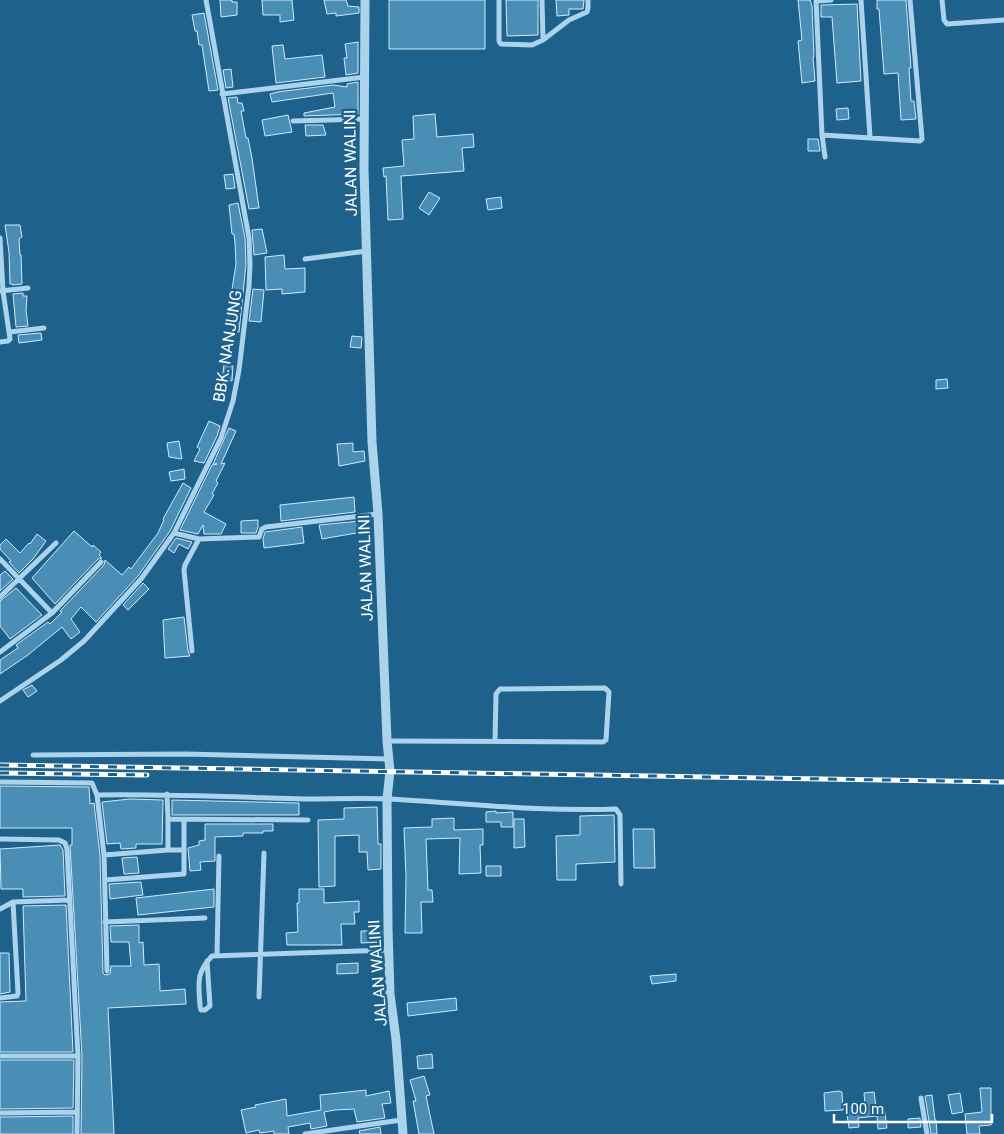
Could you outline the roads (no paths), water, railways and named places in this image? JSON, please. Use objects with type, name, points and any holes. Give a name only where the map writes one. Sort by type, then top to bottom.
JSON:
[{"type":"street","name":"BBK. NANJUNG","points":[[0,701],[61,660],[84,641],[141,579],[174,533],[221,438],[233,401],[239,370],[249,286],[249,238],[206,0]]},
{"type":"street","name":"JALAN WALINI","points":[[366,0],[364,119],[372,442],[378,514],[390,778],[387,799],[390,994],[396,1040],[403,1134]]},
{"type":"street","points":[[499,0],[499,41],[501,44],[532,46],[569,20],[587,12],[588,0]]},
{"type":"street","points":[[542,0],[543,40]]},
{"type":"street","points":[[825,157],[822,135],[817,1],[830,0]]},
{"type":"street","points":[[861,0],[870,137]]},
{"type":"street","points":[[822,135],[920,141],[922,137],[910,0]]},
{"type":"street","points":[[942,0],[944,20],[947,24],[1004,20]]},
{"type":"street","points":[[222,94],[365,77]]},
{"type":"street","points":[[293,121],[364,119]]},
{"type":"street","points":[[0,238],[2,291],[10,332],[10,339],[0,342]]},
{"type":"street","points":[[305,259],[367,251]]},
{"type":"street","points":[[2,291],[28,288]]},
{"type":"street","points":[[10,332],[44,328]]},
{"type":"street","points":[[174,533],[200,539],[259,537],[262,529],[266,527],[378,514]]},
{"type":"street","points":[[192,651],[184,570],[200,539]]},
{"type":"street","points":[[0,597],[56,543]]},
{"type":"street","points":[[0,560],[52,613]]},
{"type":"street","points":[[1,650],[52,613],[101,562]]},
{"type":"street","points":[[387,741],[603,742],[606,740],[609,692],[605,688],[500,689],[496,694],[495,741]]},
{"type":"street","points":[[33,755],[186,754],[389,759]]},
{"type":"street","points":[[0,782],[88,782],[92,784],[97,795],[104,855],[107,971]]},
{"type":"street","points":[[166,794],[168,850]]},
{"type":"street","points":[[97,795],[166,794],[307,799],[387,799],[563,810],[616,809],[620,815],[621,884]]},
{"type":"street","points":[[168,819],[308,820]]},
{"type":"street","points":[[105,880],[184,874],[184,819]]},
{"type":"street","points":[[0,839],[59,840],[65,843],[67,849],[78,1056],[77,1134]]},
{"type":"street","points":[[104,855],[184,850]]},
{"type":"street","points":[[259,997],[262,955],[264,853]]},
{"type":"street","points":[[217,954],[219,856]]},
{"type":"street","points":[[0,909],[13,902],[70,900]]},
{"type":"street","points":[[0,998],[17,996],[18,993],[13,902]]},
{"type":"street","points":[[105,922],[205,918]]},
{"type":"street","points":[[207,961],[210,1006],[205,1010],[201,1010],[199,986],[202,966],[207,961],[212,956],[217,954],[262,955],[389,950]]},
{"type":"street","points":[[0,1056],[78,1056]]},
{"type":"street","points":[[921,1098],[927,1134]]},
{"type":"street","points":[[0,1113],[76,1112]]},
{"type":"street","points":[[305,1134],[401,1120]]},
{"type":"railway","points":[[0,765],[1004,782]]},
{"type":"railway","points":[[0,773],[147,775]]}]
